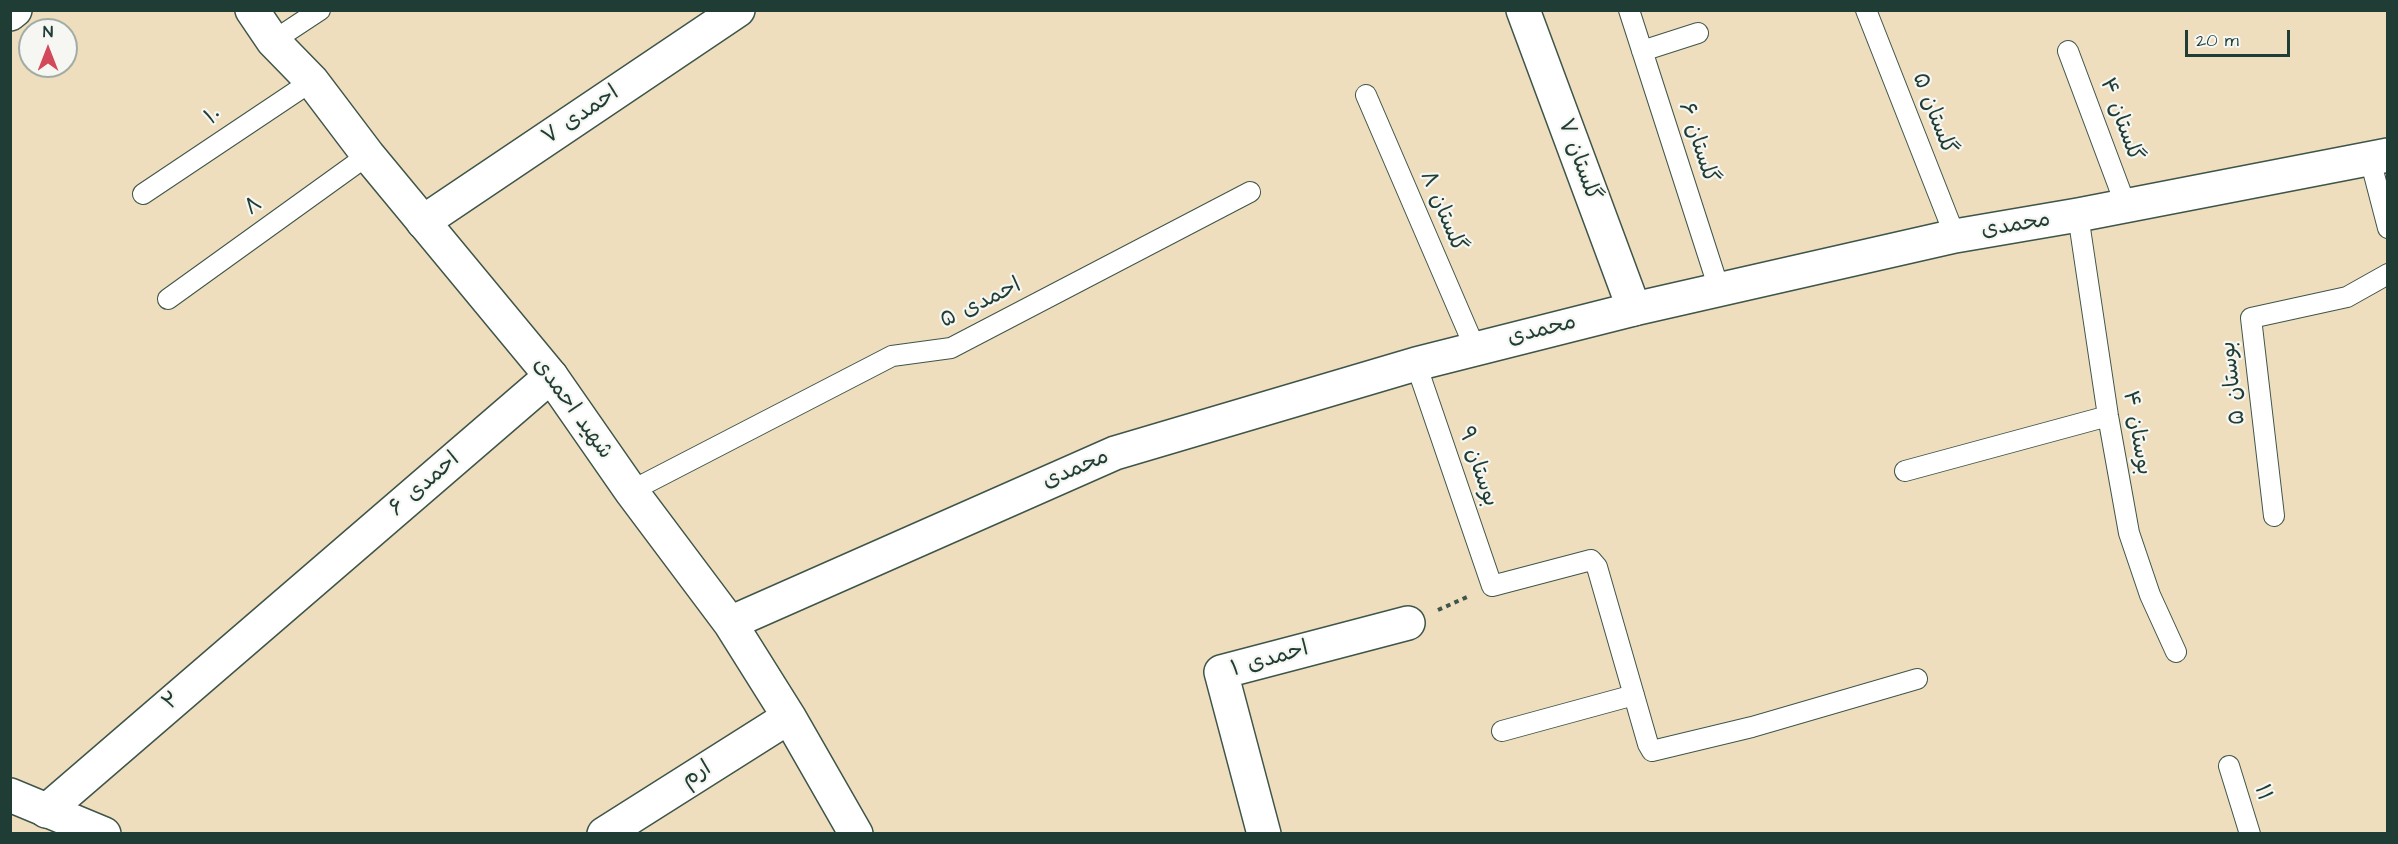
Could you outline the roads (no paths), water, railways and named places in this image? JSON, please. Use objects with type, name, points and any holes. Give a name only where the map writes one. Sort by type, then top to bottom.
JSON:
[{"type":"street","points":[[10,14],[15,10]]},
{"type":"street","name":"شهید احمدی","points":[[252,10],[273,41],[312,81],[423,222],[551,376],[631,491],[730,623],[789,717],[856,834]]},
{"type":"street","name":"احمدی ۷","points":[[423,222],[738,10]]},
{"type":"street","name":"گلستان ۷","points":[[1523,10],[1634,309]]},
{"type":"street","name":"محمدی","points":[[730,623],[1115,453],[1416,364],[1634,309],[1955,236],[2078,215],[2379,157]]},
{"type":"street","name":"احمدی ۶","points":[[299,593],[551,376]]},
{"type":"street","name":"۲","points":[[46,811],[299,593]]},
{"type":"street","name":"احمدی ۱","points":[[1264,834],[1221,672],[1408,623]]},
{"type":"street","name":"ارم","points":[[604,834],[789,717]]},
{"type":"street","points":[[10,795],[104,834]]},
{"type":"lane","points":[[273,41],[320,10]]},
{"type":"lane","name":"گلستان ۶","points":[[1629,10],[1719,289]]},
{"type":"lane","name":"گلستان ۵","points":[[1866,10],[1955,236]]},
{"type":"lane","points":[[1642,51],[1698,33]]},
{"type":"lane","name":"گلستان ۴","points":[[2068,51],[2126,206]]},
{"type":"lane","name":"۱۰","points":[[143,194],[312,81]]},
{"type":"lane","name":"گلستان ۸","points":[[1366,95],[1475,348]]},
{"type":"lane","name":"۸","points":[[168,299],[368,154]]},
{"type":"lane","points":[[2379,157],[2388,228]]},
{"type":"lane","name":"احمدی ۵","points":[[631,491],[892,356],[951,348],[1250,192]]},
{"type":"lane","name":"بوستان ۴","points":[[2078,215],[2108,416],[2129,532],[2150,595],[2176,652]]},
{"type":"lane","name":"بوستان ۵","points":[[2274,516],[2251,318],[2347,297],[2388,274]]},
{"type":"lane","name":"بوستان ۹","points":[[1416,364],[1492,586],[1591,560],[1597,567],[1634,695]]},
{"type":"lane","points":[[1905,471],[2108,416]]},
{"type":"lane","points":[[1502,731],[1634,695],[1652,751],[1752,727],[1917,679]]},
{"type":"lane","name":"۱۱","points":[[2229,766],[2250,834]]}]
